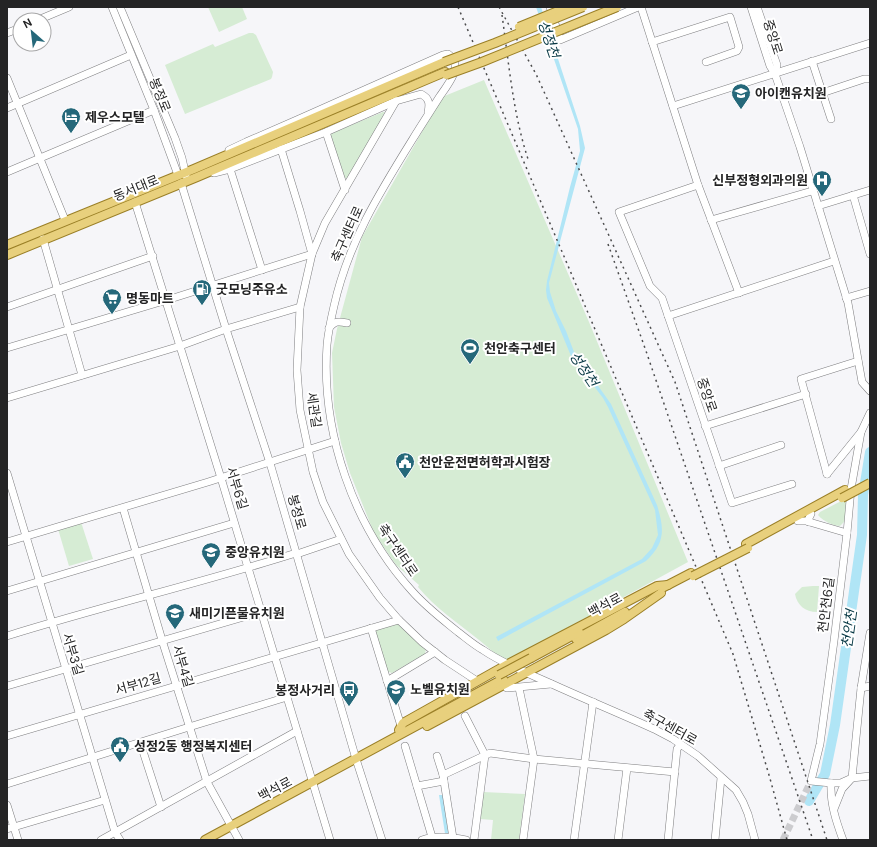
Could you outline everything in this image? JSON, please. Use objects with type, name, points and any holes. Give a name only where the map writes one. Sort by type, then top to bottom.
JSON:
[{"type":"main road","points":[[444,62],[501,35],[568,7]]},
{"type":"main road","points":[[444,62],[583,7]]},
{"type":"main road","points":[[385,98],[602,7]]},
{"type":"main road","points":[[385,98],[482,62],[617,7]]},
{"type":"main road","name":"동서대로","points":[[7,255],[135,202],[268,137],[444,62]]},
{"type":"main road","name":"동서대로","points":[[7,244],[65,220],[187,176],[277,147],[385,98]]},
{"type":"main road","points":[[747,546],[798,521],[810,518],[870,477]]},
{"type":"main road","points":[[692,575],[844,494],[870,483]]},
{"type":"main road","name":"백석로","points":[[533,660],[668,585],[692,575]]},
{"type":"main road","name":"백석로","points":[[206,840],[312,783],[356,758],[400,730],[661,593],[692,575]]},
{"type":"main road","points":[[661,593],[624,619],[414,733],[407,735],[400,730],[410,719],[508,664],[656,586],[668,585]]},
{"type":"street","points":[[52,14],[69,7]]},
{"type":"street","name":"봉정로","points":[[112,7],[154,110],[187,176]]},
{"type":"street","name":"봉정로","points":[[120,7],[175,138],[187,176],[184,192],[226,329],[270,463],[356,758],[382,840]]},
{"type":"street","points":[[560,21],[559,14],[563,7]]},
{"type":"street","points":[[552,8],[560,40],[639,7],[652,42],[698,185],[739,293]]},
{"type":"street","name":"중앙로","points":[[751,7],[770,66],[775,74],[800,147],[812,191],[846,298],[862,382],[870,391]]},
{"type":"street","name":"중앙로","points":[[757,7],[777,65],[775,74]]},
{"type":"street","points":[[552,8],[567,31],[576,33]]},
{"type":"street","points":[[652,42],[730,17],[739,47],[737,51],[706,62]]},
{"type":"street","points":[[775,74],[870,43]]},
{"type":"street","name":"축구센터로","points":[[187,176],[246,142],[443,55],[448,54],[452,56],[455,63],[455,71],[450,82],[428,114],[361,226],[349,255],[337,292],[329,328],[326,358],[330,412],[335,441],[345,478],[374,540],[404,581],[429,608],[482,650],[526,673],[654,729],[673,739],[698,756],[736,790],[748,814],[755,840]]},
{"type":"street","points":[[7,108],[131,55]]},
{"type":"street","points":[[812,61],[831,119]]},
{"type":"street","name":"중앙로","points":[[673,106],[775,74]]},
{"type":"street","points":[[7,78],[65,220]]},
{"type":"street","points":[[822,93],[867,79]]},
{"type":"street","points":[[187,176],[230,169],[277,147],[326,132],[396,101],[421,94],[426,97],[429,104],[428,114]]},
{"type":"street","name":"세관길","points":[[396,101],[325,223],[312,254],[300,307],[297,370],[300,410],[313,472],[323,502],[348,554],[368,582],[399,620],[435,652],[477,681]]},
{"type":"street","points":[[7,172],[154,110]]},
{"type":"street","points":[[326,132],[345,190]]},
{"type":"street","points":[[7,348],[213,286],[312,254],[300,211],[277,147]]},
{"type":"street","points":[[230,169],[262,270]]},
{"type":"street","name":"중앙로","points":[[698,185],[619,212],[650,286],[662,298],[705,426],[806,394]]},
{"type":"street","points":[[818,206],[870,190]]},
{"type":"street","points":[[711,220],[812,191]]},
{"type":"street","points":[[853,195],[870,254]]},
{"type":"street","name":"서부6길","points":[[135,202],[221,478],[330,840]]},
{"type":"street","points":[[43,240],[70,329],[82,375]]},
{"type":"street","points":[[7,307],[153,256]]},
{"type":"street","points":[[668,316],[834,261]]},
{"type":"street","points":[[846,298],[870,291]]},
{"type":"street","points":[[7,398],[180,346],[226,329],[300,307]]},
{"type":"street","points":[[329,328],[334,322],[338,321],[347,323]]},
{"type":"street","name":"천안천6길","points":[[858,361],[801,379],[827,474],[861,432]]},
{"type":"street","name":"천안천6길","points":[[830,783],[812,781],[821,737],[847,533],[851,489],[861,432],[870,412]]},
{"type":"street","points":[[705,426],[732,503],[792,484]]},
{"type":"street","points":[[7,542],[270,463],[335,441]]},
{"type":"street","points":[[719,466],[781,445]]},
{"type":"street","name":"서부3길","points":[[7,472],[92,758],[115,832],[120,840]]},
{"type":"street","name":"서부4길","points":[[123,508],[176,686],[207,782],[240,840]]},
{"type":"street","points":[[810,518],[847,533]]},
{"type":"street","points":[[7,591],[234,523]]},
{"type":"street","points":[[7,636],[51,622],[248,568],[341,539]]},
{"type":"street","points":[[7,686],[261,612]]},
{"type":"street","name":"서부12길","points":[[7,736],[399,620]]},
{"type":"street","points":[[371,628],[400,730]]},
{"type":"street","points":[[834,812],[837,799],[842,789],[852,778],[861,688],[870,633]]},
{"type":"street","points":[[387,680],[435,652]]},
{"type":"street","points":[[507,688],[552,684]]},
{"type":"street","points":[[861,688],[870,686]]},
{"type":"street","points":[[519,688],[534,759],[523,840]]},
{"type":"street","points":[[7,784],[287,697]]},
{"type":"street","points":[[574,840],[593,702]]},
{"type":"street","points":[[465,716],[485,755],[474,840]]},
{"type":"street","points":[[101,840],[297,731]]},
{"type":"street","points":[[140,742],[161,807]]},
{"type":"street","points":[[668,840],[675,772],[678,749],[680,745]]},
{"type":"street","points":[[405,746],[432,837]]},
{"type":"street","points":[[417,786],[444,778],[490,753],[534,759],[675,772]]},
{"type":"street","points":[[437,756],[444,778],[452,838]]},
{"type":"street","points":[[618,840],[627,768]]},
{"type":"street","points":[[843,840],[834,812],[830,783],[841,783],[852,778],[870,776]]},
{"type":"street","points":[[715,840],[721,778]]},
{"type":"street","points":[[10,828],[105,800]]},
{"type":"street","points":[[7,806],[10,828],[18,840]]},
{"type":"street","points":[[422,840],[440,836],[466,840]]},
{"type":"green space","points":[[208,7],[242,7],[247,19],[219,32]]},
{"type":"green space","points":[[249,33],[256,35],[273,72],[271,79],[185,114],[165,65],[213,44],[215,47]]},
{"type":"green space","name":"천안축구센터","points":[[484,80],[589,322],[688,562],[505,662],[432,602],[418,587],[419,585],[396,565],[374,533],[350,473],[341,443],[334,407],[332,353],[362,237],[442,97]]},
{"type":"green space","points":[[385,112],[349,178],[344,178],[330,135]]},
{"type":"green space","points":[[845,499],[845,521],[840,526],[828,523],[818,515],[820,512]]},
{"type":"green space","points":[[81,522],[93,559],[69,566],[58,529]]},
{"type":"green space","points":[[819,586],[817,612],[809,611],[802,607],[795,594],[802,587]]},
{"type":"green space","points":[[397,623],[426,649],[425,654],[392,673],[386,671],[375,632],[377,629]]},
{"type":"green space","points":[[483,792],[525,794],[519,840],[491,840],[493,820],[480,819]]},
{"type":"water","name":"성정천","points":[[536,7],[541,7],[580,126],[585,148],[549,283],[550,292],[556,311],[574,352],[611,404],[657,505],[661,521],[662,535],[657,548],[646,561],[498,641],[496,637],[642,559],[652,548],[658,535],[655,510],[608,407],[603,398],[571,356],[547,298],[547,281],[580,151],[578,129]]},
{"type":"water","points":[[439,795],[443,795],[449,840],[446,840]]},
{"type":"waterway","name":"천안천","points":[[809,801],[825,774],[835,725],[862,535],[863,495],[870,452]]},
{"type":"tunnel","points":[[783,840],[811,781]]},
{"type":"railway","points":[[458,7],[733,654],[787,840]]},
{"type":"railway","points":[[499,7],[536,74],[675,382],[827,840]]},
{"type":"railway","points":[[502,15],[515,108],[529,162]]},
{"type":"railway","points":[[608,244],[813,840]]},
{"type":"place","name":"아이캔유치원","points":[[741,110]]},
{"type":"place","name":"제우스모텔","points":[[71,134]]},
{"type":"place","name":"신부정형외과의원","points":[[822,197]]},
{"type":"place","name":"굿모닝주유소","points":[[202,306]]},
{"type":"place","name":"명동마트","points":[[112,315]]},
{"type":"place","name":"천안축구센터","points":[[470,365]]},
{"type":"place","name":"천안운전면허학과시험장","points":[[405,479]]},
{"type":"place","name":"중앙유치원","points":[[211,569]]},
{"type":"place","name":"새미기픈물유치원","points":[[175,630]]},
{"type":"place","name":"노벨유치원","points":[[396,706]]},
{"type":"place","name":"봉정사거리","points":[[349,707]]},
{"type":"place","name":"성정2동 행정복지센터","points":[[120,763]]}]
